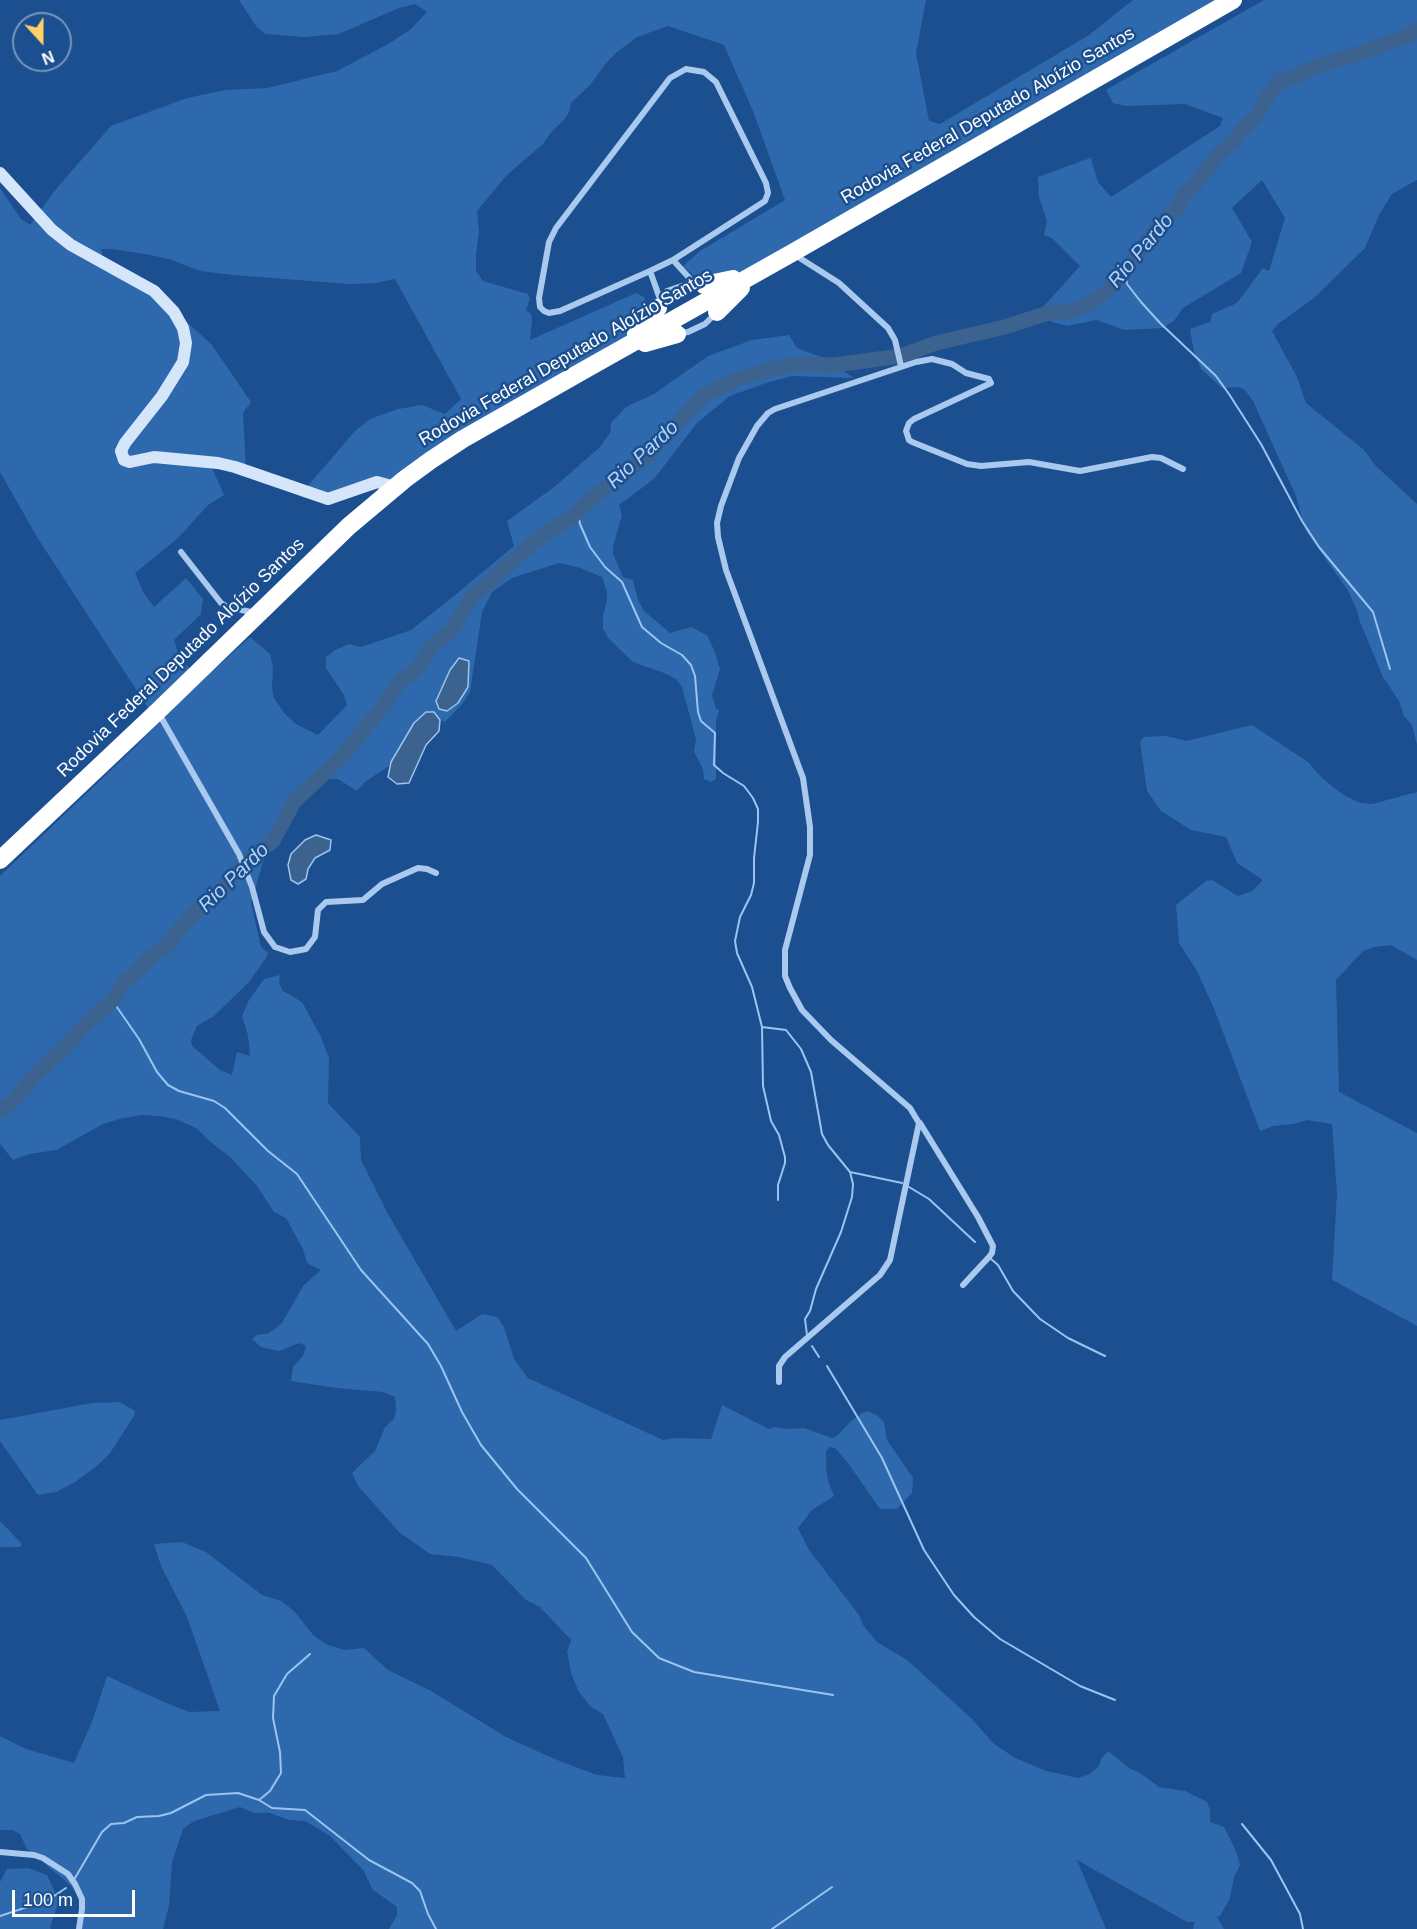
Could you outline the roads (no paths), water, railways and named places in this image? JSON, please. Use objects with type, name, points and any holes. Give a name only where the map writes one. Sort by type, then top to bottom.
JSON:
[{"type":"highway","name":"Rodovia Federal Deputado Aloízio Santos","points":[[0,860],[158,711],[256,613],[394,487],[463,439],[623,347],[665,316],[792,253],[1233,0]]},
{"type":"street","points":[[686,69],[694,69],[711,76],[722,91],[766,183],[768,193],[761,204],[673,260],[554,313],[540,308],[539,298],[547,250],[555,228],[670,78],[686,69]]},
{"type":"street","points":[[0,173],[52,230],[71,245],[154,291],[174,312],[183,328],[186,343],[183,362],[162,396],[125,443],[122,451],[124,460],[130,462],[154,457],[218,463],[247,470],[328,499],[374,482],[382,482],[394,487]]},
{"type":"street","points":[[792,253],[839,283],[878,318],[893,334],[901,365]]},
{"type":"street","points":[[673,260],[706,294]]},
{"type":"street","points":[[650,271],[665,316]]},
{"type":"street","points":[[665,316],[667,291],[706,294]]},
{"type":"street","points":[[963,1285],[992,1253],[993,1246],[978,1217],[910,1108],[831,1040],[802,1010],[789,988],[784,970],[785,950],[810,855],[811,836],[807,793],[726,570],[717,529],[721,506],[739,459],[757,426],[768,413],[782,406],[901,365],[923,360],[938,360],[990,380],[989,385],[914,419],[906,427],[906,436],[912,442],[967,464],[987,466],[1029,462],[1080,471],[1152,457],[1161,458],[1183,469]]},
{"type":"street","points":[[181,552],[221,603],[227,607],[256,613]]},
{"type":"street","points":[[158,711],[238,854],[247,874],[264,932],[275,946],[290,952],[306,949],[312,943],[316,933],[318,910],[323,904],[332,901],[363,900],[382,884],[418,868],[436,873]]},
{"type":"street","points":[[779,1382],[779,1366],[785,1358],[880,1275],[890,1260],[919,1123]]},
{"type":"street","points":[[0,1852],[34,1855],[54,1864],[68,1874],[82,1899],[79,1929]]},
{"type":"waterway","name":"Rio Pardo","points":[[0,1111],[14,1100],[80,1030],[114,999],[125,980],[170,943],[176,933],[202,906],[222,891],[230,877],[273,841],[294,802],[343,755],[381,709],[401,680],[418,668],[431,647],[452,630],[471,598],[526,549],[573,516],[650,453],[704,395],[738,379],[773,369],[797,364],[834,365],[901,356],[936,343],[1005,327],[1048,313],[1070,311],[1086,305],[1106,292],[1125,272],[1146,242],[1179,206],[1184,194],[1257,115],[1280,80],[1292,78],[1315,67],[1408,36],[1417,30]]},
{"type":"waterway","points":[[1125,272],[1127,284],[1141,302],[1216,376],[1229,394],[1261,444],[1302,521],[1319,547],[1373,612],[1390,669]]},
{"type":"waterway","points":[[578,512],[580,524],[590,547],[605,567],[622,582],[642,627],[661,643],[682,655],[691,665],[695,676],[701,721],[715,733],[714,765],[744,786],[758,809],[754,883],[740,917],[735,941],[737,953],[752,987],[762,1027],[763,1086],[771,1121],[779,1135],[785,1157],[778,1185],[778,1200]]},
{"type":"waterway","points":[[112,1000],[139,1039],[157,1072],[168,1085],[179,1091],[214,1101],[225,1108],[268,1151],[297,1174],[361,1270],[428,1344],[481,1445],[517,1489],[586,1558],[632,1632],[659,1658],[694,1672],[833,1695]]},
{"type":"waterway","points":[[762,1027],[786,1030],[801,1049],[811,1072],[822,1134],[850,1172],[853,1184],[852,1197],[841,1232],[805,1319],[807,1335]]},
{"type":"waterway","points":[[850,1172],[902,1183]]},
{"type":"waterway","points":[[909,1187],[929,1199],[975,1242]]},
{"type":"waterway","points":[[991,1259],[998,1265],[1013,1291],[1040,1319],[1068,1338],[1105,1356]]},
{"type":"waterway","points":[[812,1346],[819,1357]]},
{"type":"waterway","points":[[827,1366],[882,1458],[924,1550],[954,1595],[974,1617],[1000,1639],[1080,1686],[1115,1700]]},
{"type":"waterway","points":[[259,1800],[270,1791],[281,1773],[280,1752],[273,1718],[274,1696],[287,1674],[310,1654]]},
{"type":"waterway","points":[[75,1878],[102,1832],[111,1824],[124,1823],[137,1817],[171,1813],[206,1795],[238,1793],[259,1800],[272,1808],[305,1810],[369,1860],[412,1883],[420,1891],[436,1929]]},
{"type":"waterway","points":[[1242,1824],[1271,1860],[1300,1914],[1303,1929]]},
{"type":"waterway","points":[[772,1929],[832,1887]]},
{"type":"waterway","points":[[0,1916],[48,1900],[66,1888]]}]
